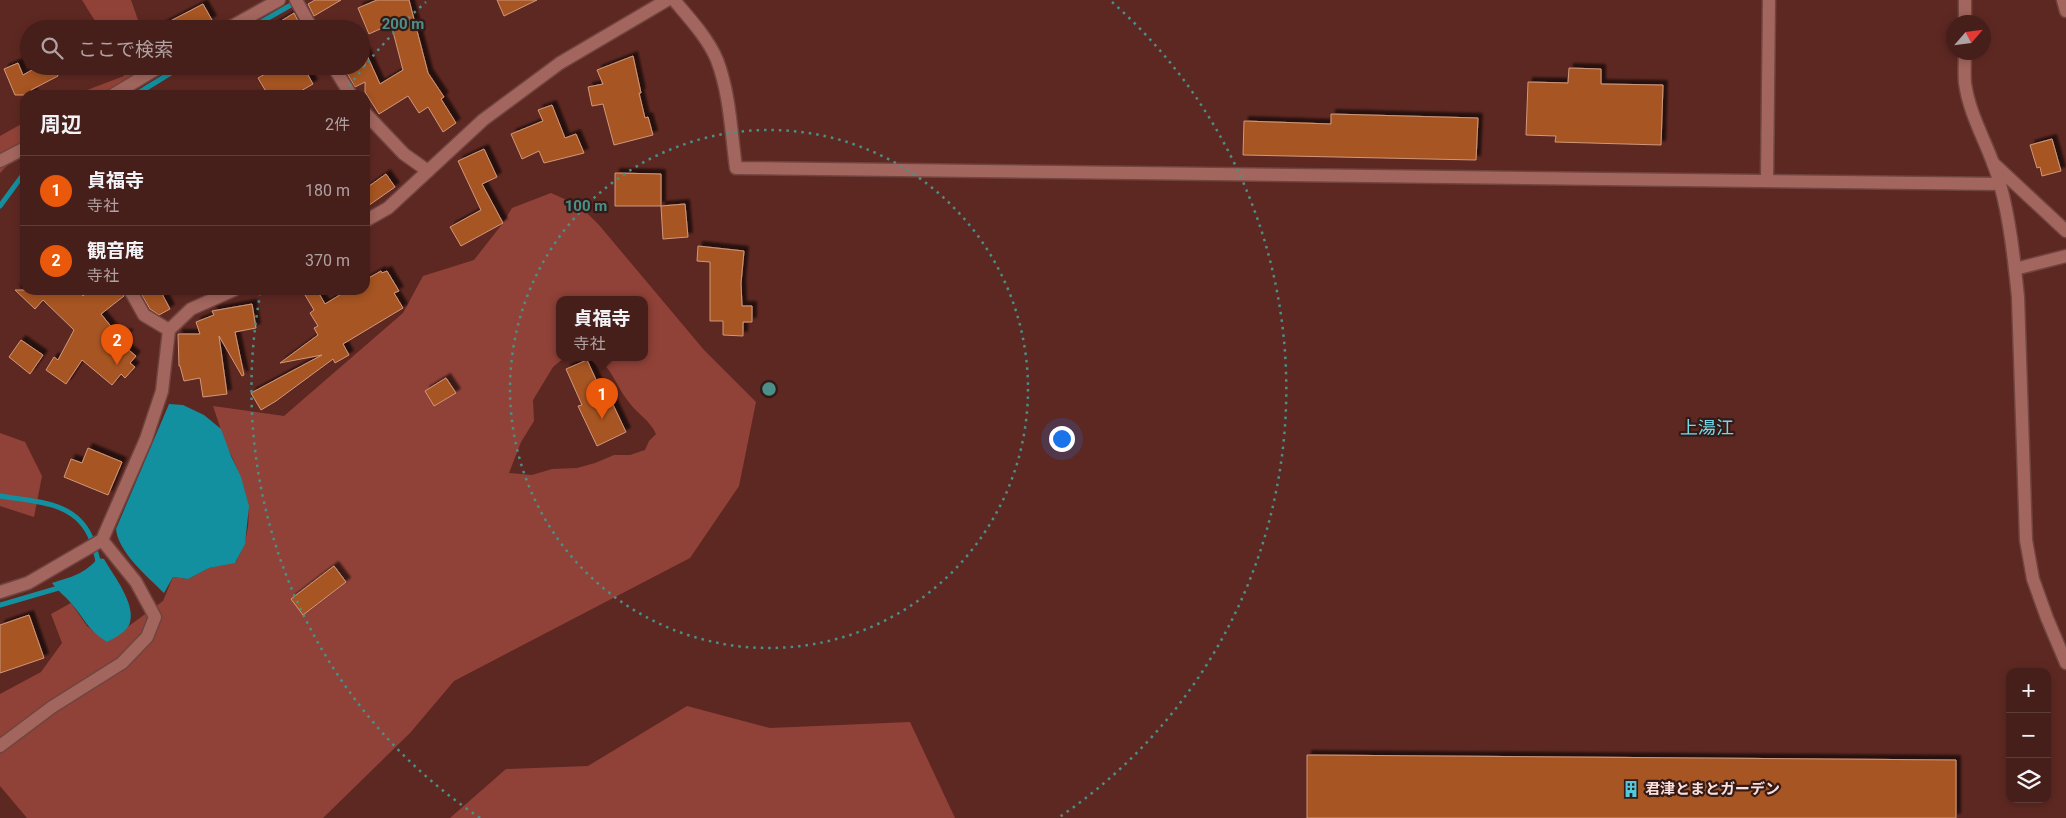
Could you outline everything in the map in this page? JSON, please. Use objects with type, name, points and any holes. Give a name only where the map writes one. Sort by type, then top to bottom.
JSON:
[{"type":"street","points":[[243,20],[279,0]]},
{"type":"street","points":[[370,218],[388,208],[483,120],[560,63],[667,0]]},
{"type":"street","points":[[674,0],[694,23],[716,59],[725,92],[736,168],[2000,184]]},
{"type":"street","points":[[1767,180],[1769,0]]},
{"type":"street","points":[[2063,0],[2066,11]]},
{"type":"street","points":[[1966,15],[1968,1]]},
{"type":"street","points":[[298,3],[307,20]]},
{"type":"street","points":[[1965,60],[1965,83],[1974,116],[2000,184],[2015,269],[2018,297],[2026,540],[2033,579],[2066,663]]},
{"type":"street","points":[[121,90],[146,75]]},
{"type":"street","points":[[339,75],[348,90]]},
{"type":"street","points":[[370,117],[404,154],[428,171]]},
{"type":"street","points":[[0,161],[20,151]]},
{"type":"street","points":[[1993,162],[2066,231]]},
{"type":"street","points":[[2015,269],[2066,256]]},
{"type":"street","points":[[133,295],[144,315],[169,330]]},
{"type":"street","points":[[0,592],[28,583],[102,540],[146,439],[162,391],[169,330],[191,308],[222,295]]},
{"type":"street","points":[[0,746],[52,708],[122,664],[147,637],[155,617],[136,582],[102,540]]},
{"type":"shaded area","points":[[82,0],[131,0],[138,20],[94,20]]},
{"type":"shaded area","points":[[124,76],[139,76],[113,90],[87,90]]},
{"type":"shaded area","points":[[20,125],[20,152],[0,173],[0,136]]},
{"type":"shaded area","points":[[551,193],[580,206],[599,225],[704,350],[756,402],[739,486],[690,558],[454,681],[410,733],[323,818],[27,818],[0,786],[0,694],[41,672],[62,643],[51,614],[71,603],[87,626],[107,642],[163,601],[173,577],[188,579],[209,568],[236,562],[243,548],[248,522],[246,497],[243,484],[213,406],[284,416],[403,313],[423,276],[474,260],[503,223],[512,208]],"holes":[[[556,296],[648,296],[648,361],[601,361],[631,405],[656,434],[649,441],[645,450],[630,455],[614,455],[577,468],[552,469],[532,475],[509,473],[521,442],[534,421],[533,400],[553,367],[560,361],[556,361]]]},
{"type":"shaded area","points":[[0,433],[25,442],[42,476],[34,517],[0,506]]},
{"type":"shaded area","points":[[687,706],[770,728],[910,722],[955,818],[450,818],[506,769],[588,766]]},
{"type":"water","points":[[169,404],[183,405],[204,415],[221,429],[241,477],[249,506],[245,544],[235,563],[209,568],[188,579],[173,577],[164,593],[142,572],[128,555],[118,538],[116,529]]},
{"type":"water","points":[[98,558],[104,559],[123,591],[131,617],[127,628],[107,642],[91,628],[52,583],[83,571]]},
{"type":"building","points":[[315,0],[341,0],[314,16],[308,4]]},
{"type":"building","points":[[377,0],[409,0],[428,73],[444,97],[441,99],[456,123],[443,132],[428,107],[419,113],[408,96],[379,114],[370,100],[370,90],[365,90],[365,82],[355,87],[348,75],[370,75],[370,62],[380,84],[403,70],[391,24],[370,34],[370,20],[363,20],[358,8]]},
{"type":"building","points":[[497,0],[537,0],[504,16]]},
{"type":"building","points":[[203,4],[212,20],[172,20]]},
{"type":"building","points":[[294,13],[298,20],[283,20]]},
{"type":"building","points":[[633,56],[645,118],[648,117],[653,135],[614,145],[603,104],[592,106],[588,87],[603,84],[597,70]]},
{"type":"building","points":[[18,63],[20,75],[58,76],[31,90],[20,90],[20,95],[15,95],[4,69]]},
{"type":"building","points":[[1569,68],[1601,69],[1601,84],[1663,85],[1661,145],[1555,142],[1556,136],[1526,135],[1528,82],[1568,83]]},
{"type":"building","points":[[263,75],[308,75],[313,84],[303,90],[265,90],[258,78]]},
{"type":"building","points":[[552,105],[565,138],[576,134],[584,153],[544,163],[539,151],[522,159],[511,134],[543,121],[538,110]]},
{"type":"building","points":[[1331,114],[1478,118],[1476,160],[1243,155],[1244,121],[1331,124]]},
{"type":"building","points":[[2052,139],[2061,171],[2042,176],[2040,167],[2037,168],[2030,145]]},
{"type":"building","points":[[484,149],[497,177],[482,184],[503,223],[461,246],[450,227],[481,210],[458,161]]},
{"type":"building","points":[[615,173],[661,174],[661,206],[615,206]]},
{"type":"building","points":[[386,174],[395,187],[370,204],[370,185]]},
{"type":"building","points":[[685,204],[688,237],[663,239],[661,206]]},
{"type":"building","points":[[698,246],[744,251],[741,283],[742,306],[752,306],[752,322],[743,322],[743,336],[723,335],[723,321],[710,321],[710,262],[697,261]]},
{"type":"building","points":[[381,271],[382,273],[387,271],[399,291],[394,293],[403,308],[343,344],[349,355],[335,363],[333,359],[261,410],[251,393],[322,355],[280,363],[318,335],[314,328],[318,326],[310,313],[314,310],[305,295],[320,295],[325,304],[340,295],[370,295],[370,277]]},
{"type":"building","points":[[20,295],[124,295],[101,314],[117,334],[129,334],[119,342],[136,356],[130,363],[135,367],[125,378],[121,374],[112,385],[82,360],[66,384],[46,370],[54,357],[58,360],[74,330],[43,300],[35,309]]},
{"type":"building","points":[[142,295],[163,295],[170,309],[159,315],[150,309]]},
{"type":"building","points":[[252,304],[256,328],[235,332],[244,375],[242,376],[219,336],[227,394],[203,397],[200,378],[184,381],[179,366],[178,334],[200,334],[196,322],[214,315],[212,311]]},
{"type":"building","points":[[21,340],[43,355],[30,374],[9,357]]},
{"type":"building","points":[[587,361],[603,395],[607,392],[626,432],[597,446],[578,406],[582,405],[566,369]]},
{"type":"building","points":[[446,378],[456,393],[434,406],[425,391]]},
{"type":"building","points":[[88,448],[122,462],[108,495],[64,477],[71,459],[82,463]]},
{"type":"building","points":[[334,566],[346,582],[303,615],[291,599]]},
{"type":"building","points":[[29,615],[44,658],[0,673],[0,625]]},
{"type":"building","name":"君津とまとガーデン","points":[[1307,755],[1956,760],[1956,818],[1307,818]]},
{"type":"waterway","points":[[265,20],[296,2]]},
{"type":"waterway","points":[[143,90],[167,75]]},
{"type":"waterway","points":[[0,206],[20,179]]},
{"type":"waterway","points":[[0,496],[41,502],[66,511],[77,518],[86,528],[97,555],[98,563]]},
{"type":"waterway","points":[[0,605],[62,587]]},
{"type":"place","name":"観音庵","points":[[117,365]]},
{"type":"place","name":"貞福寺","points":[[602,419]]},
{"type":"place","name":"君津とまとガーデン","points":[[1631,789]]},
{"type":"district","name":"上湯江","points":[[1707,427]]}]
